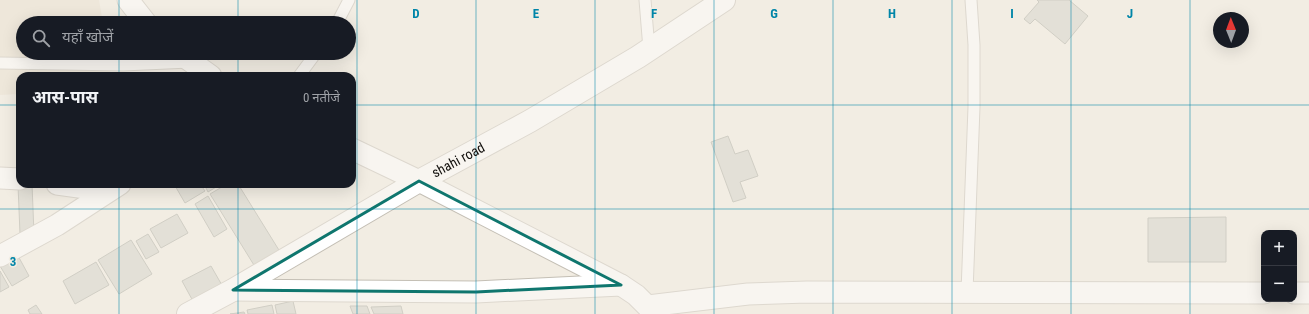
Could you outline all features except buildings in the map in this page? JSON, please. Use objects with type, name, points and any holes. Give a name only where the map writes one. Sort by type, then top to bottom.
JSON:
[{"type":"street","points":[[128,0],[141,16]]},
{"type":"street","name":"shahi road","points":[[188,314],[233,290],[419,181],[530,121],[649,49],[724,0]]},
{"type":"street","points":[[188,60],[205,72]]},
{"type":"street","points":[[356,151],[419,181],[621,285],[652,310],[748,294],[967,292],[1261,293]]},
{"type":"street","points":[[0,178],[16,179]]},
{"type":"street","points":[[1,254],[57,225],[114,188]]},
{"type":"street","points":[[233,290],[476,292],[621,285]]},
{"type":"street","points":[[1297,293],[1309,293]]},
{"type":"lane","points":[[340,16],[348,0]]},
{"type":"lane","points":[[644,0],[649,49]]},
{"type":"lane","points":[[967,292],[974,107],[974,45],[971,0]]},
{"type":"lane","points":[[0,63],[122,65],[167,60]]},
{"type":"lane","points":[[303,72],[311,60]]},
{"type":"highlighted area","points":[[419,181],[621,285],[476,292],[233,290]]},
{"type":"shaded area","points":[[0,0],[99,0],[102,16],[16,16],[16,60],[108,60],[110,72],[16,72],[16,94],[0,95]]}]
